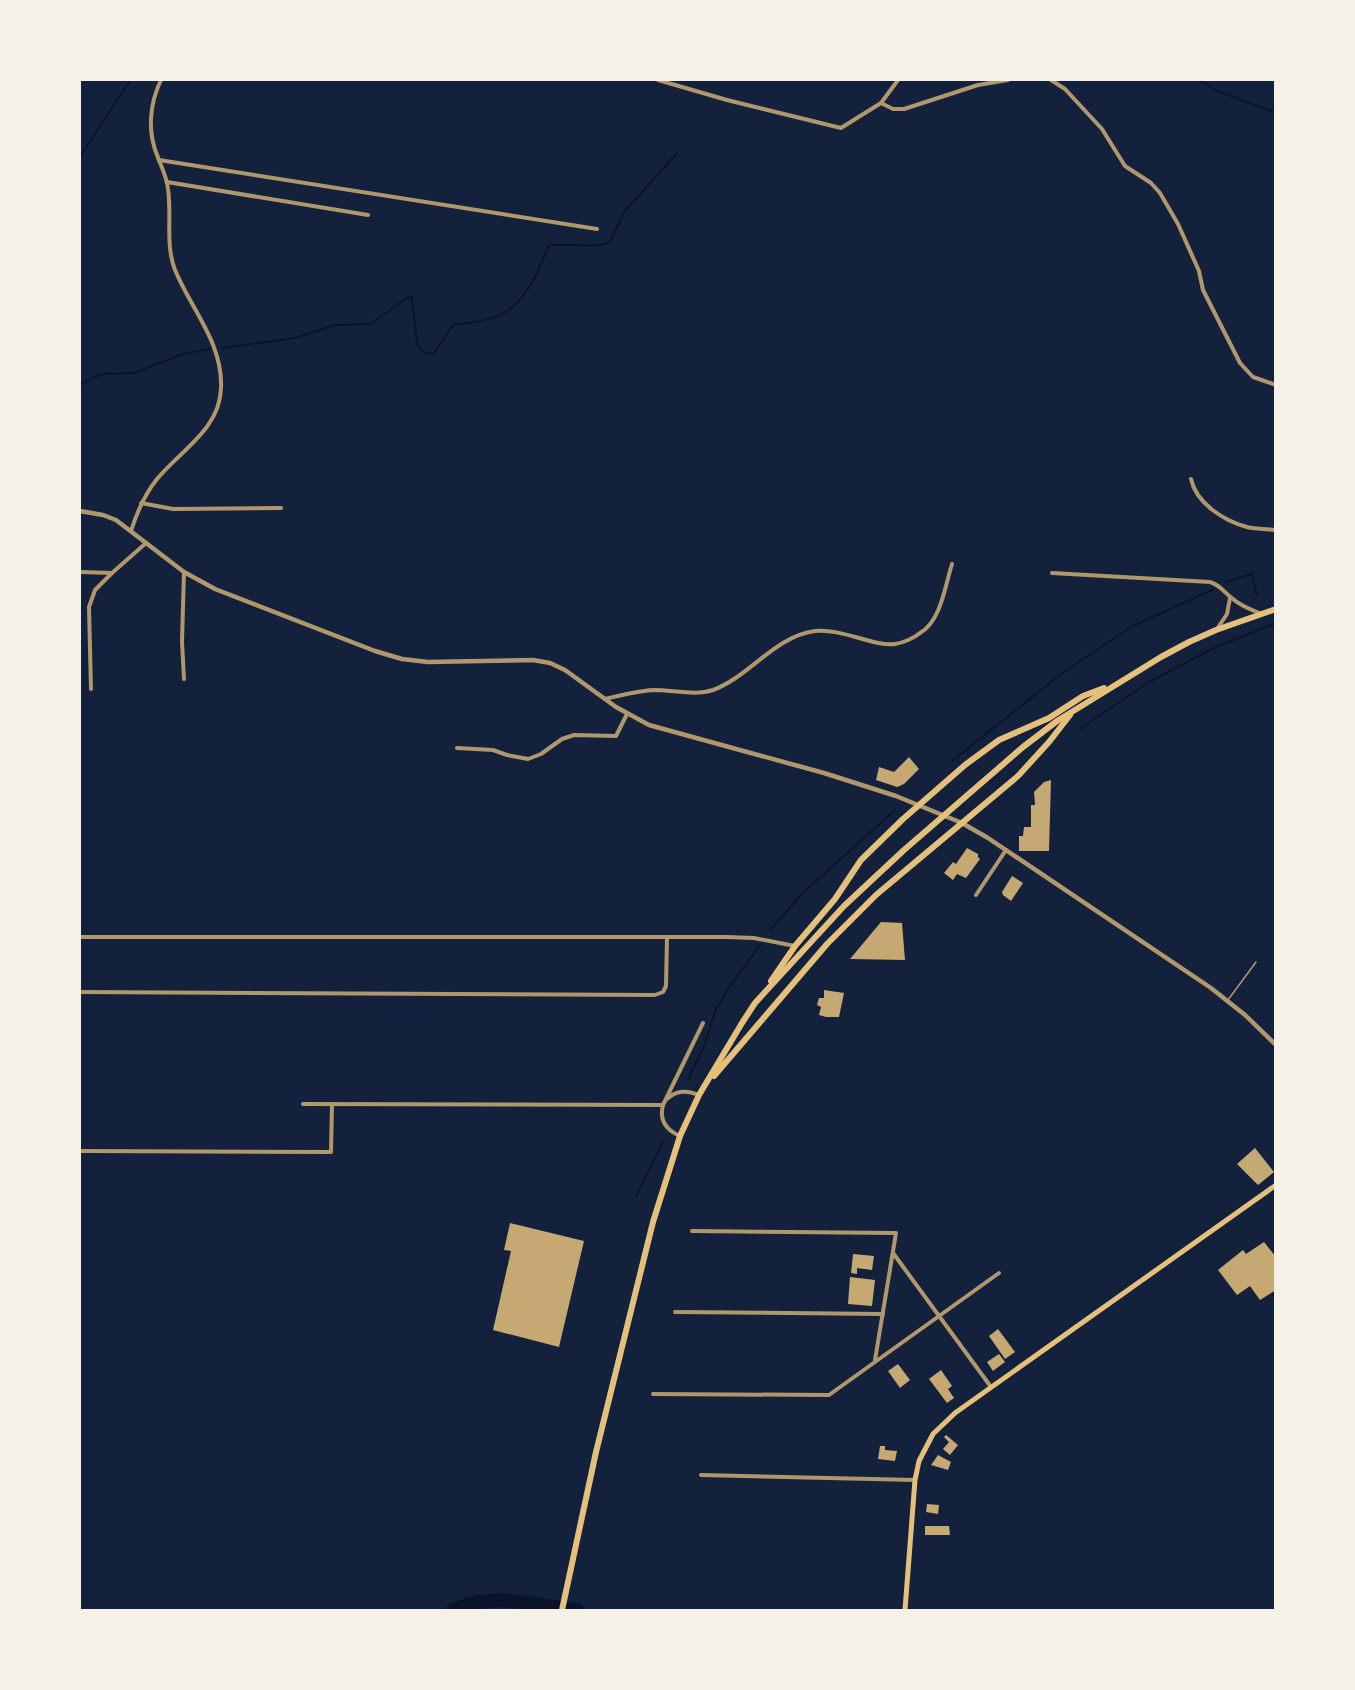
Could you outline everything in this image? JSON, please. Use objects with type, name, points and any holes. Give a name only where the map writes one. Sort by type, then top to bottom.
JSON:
[{"type":"highway","points":[[755,1003],[844,906],[885,867],[1023,747],[1074,710],[1161,657],[1216,630],[1275,609]]},
{"type":"highway","points":[[562,1611],[596,1452],[652,1222],[680,1136],[699,1095],[755,1003],[795,946],[835,900],[861,860],[903,819],[921,806],[965,765],[999,740],[1049,718],[1083,696],[1118,683]]},
{"type":"highway","points":[[704,1087],[827,944],[876,895],[1026,769],[1074,710]]},
{"type":"main road","points":[[905,1611],[915,1480],[922,1452],[933,1434],[948,1419],[1275,1185]]},
{"type":"street","points":[[131,531],[141,503],[163,472],[205,429],[220,399],[221,373],[215,351],[207,329],[176,273],[171,258],[167,182],[158,160],[150,126],[152,106],[161,80]]},
{"type":"street","points":[[658,80],[726,100],[838,128],[846,126],[881,103],[898,80]]},
{"type":"street","points":[[881,103],[893,109],[904,109],[978,85],[1008,80]]},
{"type":"street","points":[[1051,80],[1065,89],[1102,129],[1120,161],[1151,183],[1160,193],[1178,224],[1199,271],[1203,290],[1240,363],[1253,377],[1275,385]]},
{"type":"street","points":[[158,160],[597,229]]},
{"type":"street","points":[[167,182],[368,215]]},
{"type":"street","points":[[1191,479],[1195,491],[1202,500],[1226,517],[1247,527],[1275,530]]},
{"type":"street","points":[[141,503],[173,509],[281,508]]},
{"type":"street","points":[[80,511],[108,517],[131,531],[184,572],[215,589],[375,651],[428,662],[545,661],[566,670],[627,714],[661,729],[824,773],[963,823],[1228,1001],[1275,1045]]},
{"type":"street","points":[[91,688],[89,607],[95,590],[146,543]]},
{"type":"street","points":[[604,699],[646,691],[713,690],[787,642],[815,631],[845,633],[888,644],[901,642],[920,633],[933,621],[952,564]]},
{"type":"street","points":[[80,572],[112,573]]},
{"type":"street","points":[[184,572],[182,642],[184,680]]},
{"type":"street","points":[[1052,573],[1210,582],[1221,587],[1230,598],[1261,614]]},
{"type":"street","points":[[1216,630],[1227,614],[1230,598]]},
{"type":"street","points":[[457,747],[493,750],[519,758],[534,758],[562,739],[574,735],[615,736],[627,714]]},
{"type":"street","points":[[976,895],[1006,850]]},
{"type":"street","points":[[80,937],[754,938],[795,946]]},
{"type":"street","points":[[80,992],[655,995],[662,993],[665,988],[667,937]]},
{"type":"street","points":[[680,1136],[667,1128],[662,1119],[663,1105],[704,1023]]},
{"type":"street","points":[[303,1104],[663,1105],[674,1093],[682,1091],[699,1095]]},
{"type":"street","points":[[80,1151],[331,1152],[332,1104]]},
{"type":"street","points":[[692,1231],[896,1233],[875,1361]]},
{"type":"street","points":[[893,1253],[991,1388]]},
{"type":"street","points":[[653,1394],[829,1395],[999,1273]]},
{"type":"street","points":[[675,1312],[883,1314]]},
{"type":"street","points":[[701,1475],[915,1480]]},
{"type":"lane","points":[[1228,1001],[1256,962]]},
{"type":"building","points":[[909,757],[919,769],[904,784],[897,787],[876,780],[879,767],[894,772]]},
{"type":"building","points":[[1051,780],[1049,851],[1019,851],[1019,836],[1023,836],[1024,827],[1031,827],[1031,805],[1035,805],[1034,792],[1044,782]]},
{"type":"building","points":[[967,848],[978,854],[980,859],[966,878],[957,874],[953,880],[944,873],[953,862],[956,864]]},
{"type":"building","points":[[1012,876],[1023,883],[1011,901],[1002,892]]},
{"type":"building","points":[[881,922],[902,923],[905,960],[850,959]]},
{"type":"building","points":[[824,990],[844,993],[839,1017],[819,1015],[821,1007],[817,1005],[819,998],[824,998]]},
{"type":"building","points":[[1255,1148],[1274,1172],[1258,1185],[1237,1164]]},
{"type":"building","points":[[510,1223],[584,1241],[559,1347],[493,1330],[511,1251],[504,1250]]},
{"type":"building","points":[[1264,1242],[1276,1257],[1276,1290],[1260,1300],[1250,1286],[1237,1295],[1218,1270],[1243,1250],[1246,1254]]},
{"type":"building","points":[[853,1254],[874,1256],[872,1270],[857,1268],[857,1274],[851,1273]]},
{"type":"building","points":[[850,1277],[875,1280],[872,1306],[848,1304]]},
{"type":"building","points":[[998,1329],[1015,1352],[1005,1359],[989,1336]]},
{"type":"building","points":[[999,1354],[1005,1362],[993,1371],[987,1362]]},
{"type":"building","points":[[898,1364],[910,1380],[900,1388],[888,1371]]},
{"type":"building","points":[[941,1370],[952,1386],[948,1389],[954,1398],[947,1403],[929,1379]]},
{"type":"building","points":[[946,1435],[958,1445],[950,1455],[943,1449],[949,1442],[944,1437]]},
{"type":"building","points":[[880,1446],[885,1446],[885,1450],[897,1451],[895,1461],[878,1459]]},
{"type":"building","points":[[938,1455],[951,1462],[948,1470],[931,1465]]},
{"type":"building","points":[[927,1504],[939,1505],[938,1514],[926,1512]]},
{"type":"building","points":[[925,1526],[949,1526],[950,1535],[925,1535]]},
{"type":"waterway","points":[[80,157],[130,80]]},
{"type":"waterway","points":[[1200,80],[1215,90],[1276,113]]},
{"type":"waterway","points":[[222,348],[295,338],[335,325],[370,324],[410,296],[417,344],[423,352],[431,354],[435,352],[453,325],[490,319],[515,305],[529,287],[549,245],[597,245],[610,242],[625,211],[677,153]]},
{"type":"waterway","points":[[80,384],[102,374],[134,373],[183,354],[210,349]]},
{"type":"waterway","points":[[1226,582],[1252,574],[1257,596]]},
{"type":"waterway","points":[[952,761],[1061,674],[1131,627],[1214,589]]},
{"type":"waterway","points":[[1080,729],[1149,682],[1216,647],[1276,623]]},
{"type":"waterway","points":[[770,930],[805,891],[895,810]]},
{"type":"waterway","points":[[688,1080],[704,1046],[716,1009],[760,945]]},
{"type":"waterway","points":[[636,1196],[663,1142]]},
{"type":"waterway","points":[[453,1610],[477,1602],[505,1600],[577,1610]]},
{"type":"waterway","points":[[522,1610],[527,1602]]}]
